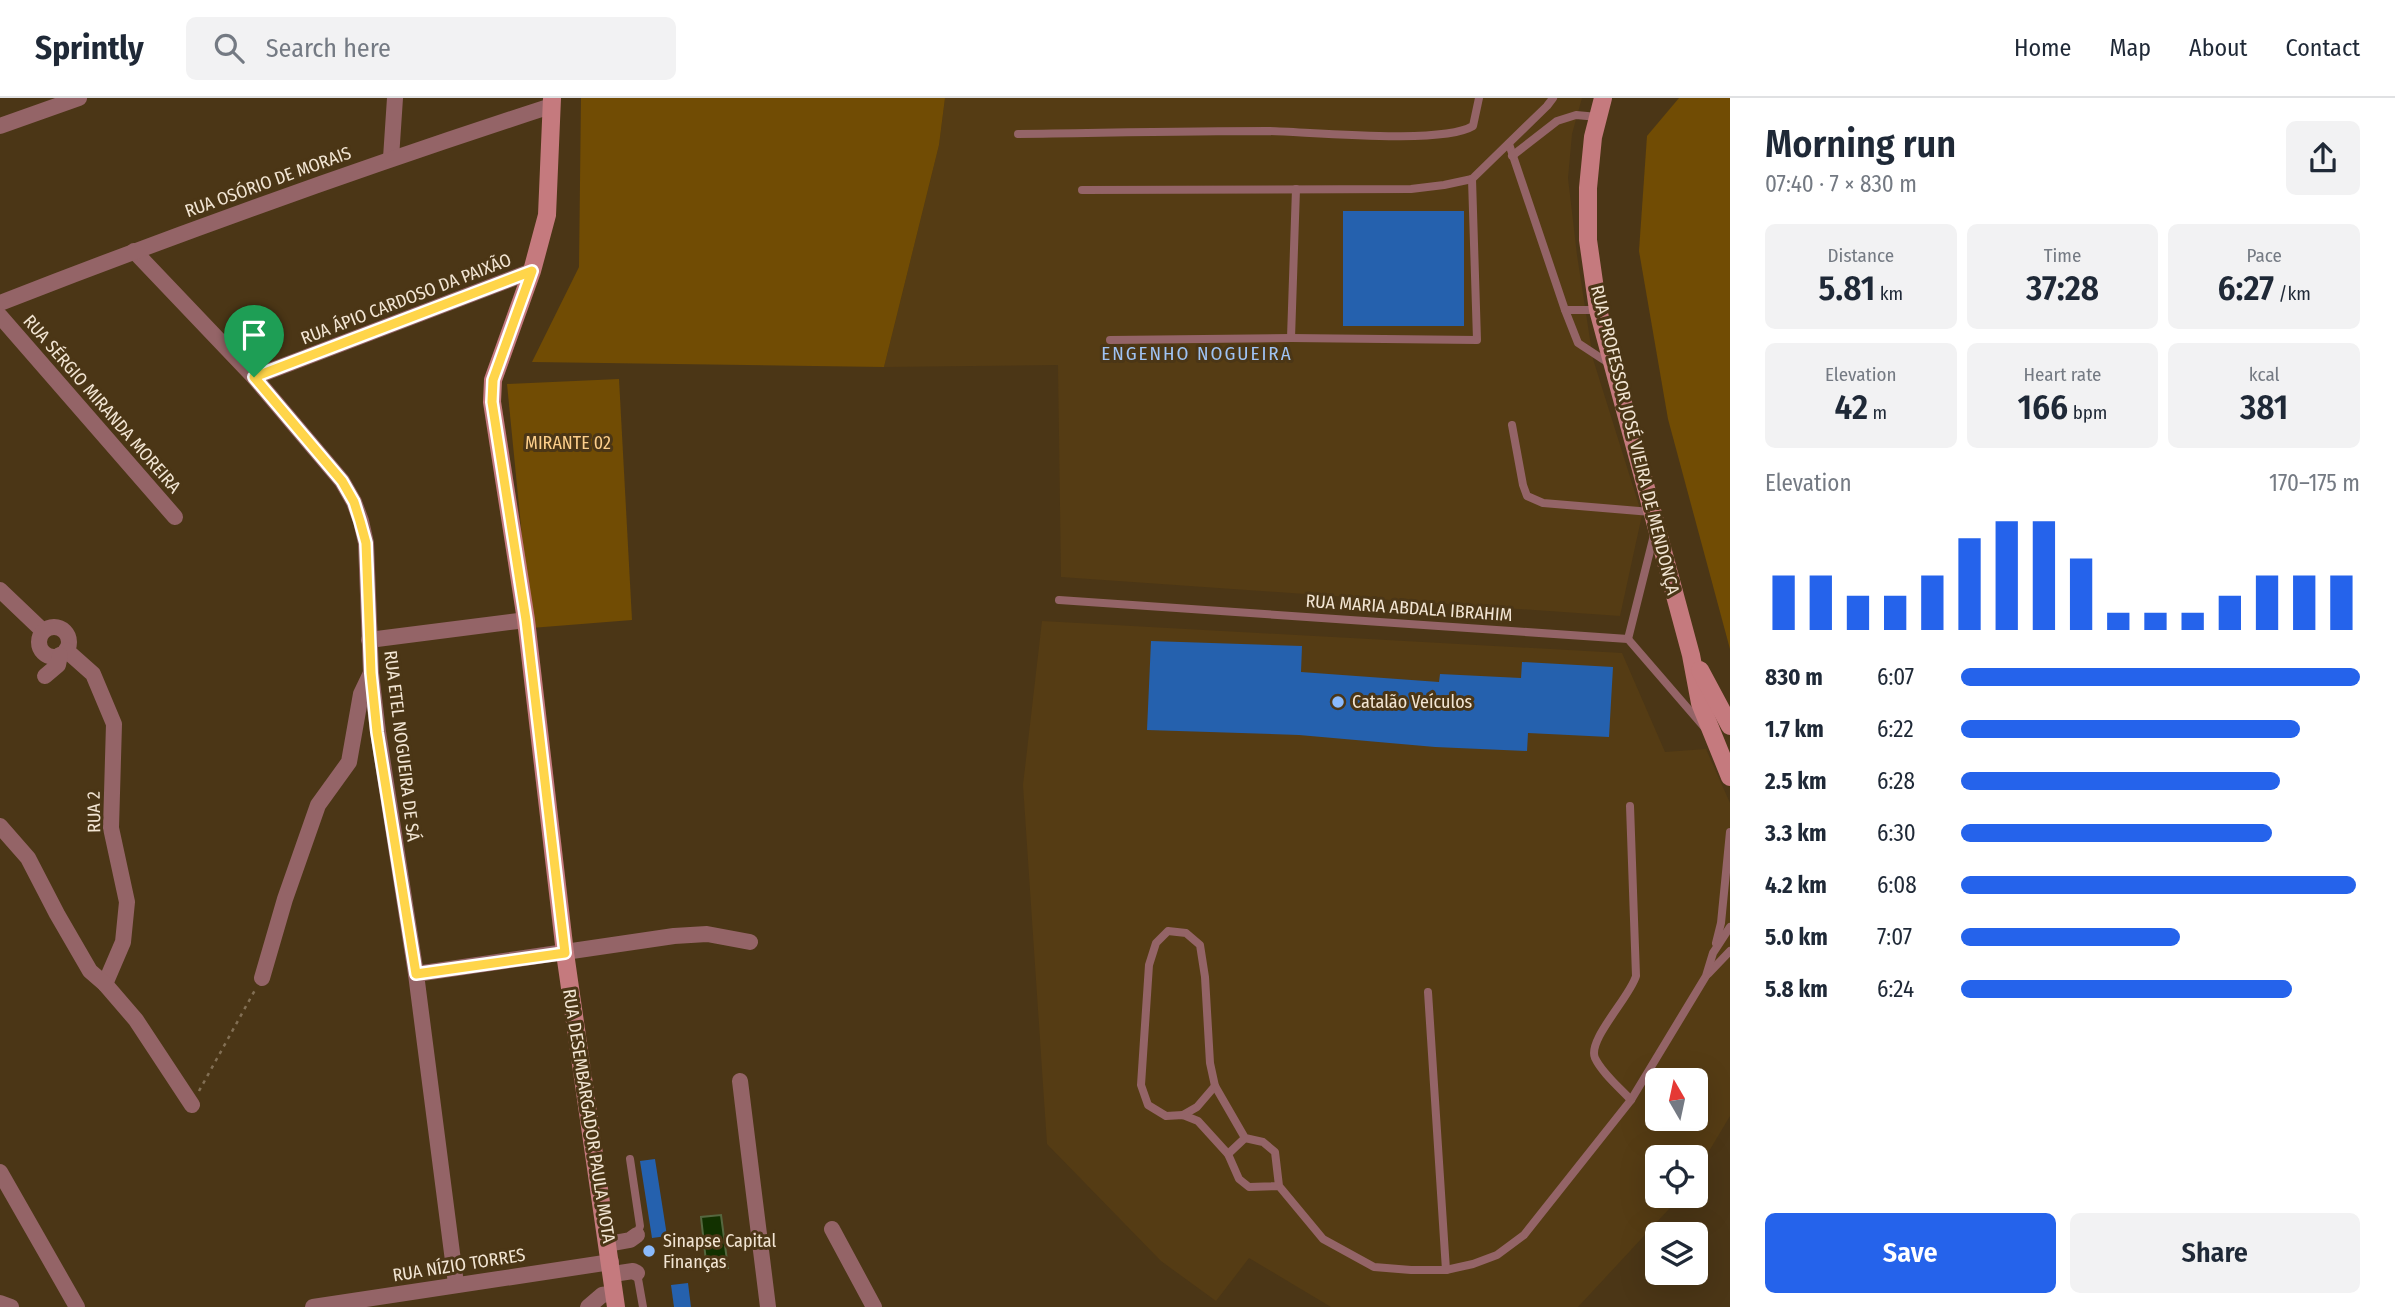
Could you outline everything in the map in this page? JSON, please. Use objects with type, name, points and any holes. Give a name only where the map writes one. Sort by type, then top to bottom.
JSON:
[{"type":"street","points":[[0,126],[79,98]]},
{"type":"street","points":[[391,158],[395,98]]},
{"type":"street","name":"RUA PROFESSOR JOSÉ VIEIRA DE MENDONÇA","points":[[1603,98],[1593,137],[1588,188],[1588,240],[1598,310],[1691,655],[1700,703],[1730,777]]},
{"type":"street","name":"RUA OSÓRIO DE MORAIS","points":[[0,303],[134,251],[552,102]]},
{"type":"street","name":"RUA DESEMBARGADOR PAULA MOTA","points":[[552,102],[547,215],[532,271],[493,380],[492,402],[526,620],[565,953],[615,1300]]},
{"type":"street","name":"RUA ETEL NOGUEIRA DE SÁ","points":[[134,251],[254,377],[342,481],[354,502],[366,543],[369,640],[377,732],[416,974],[456,1284]]},
{"type":"street","name":"RUA ÁPIO CARDOSO DA PAIXÃO","points":[[254,377],[532,271]]},
{"type":"street","name":"RUA SÉRGIO MIRANDA MOREIRA","points":[[0,316],[175,517]]},
{"type":"street","name":"RUA 2","points":[[0,590],[43,631],[39,644],[43,653],[51,657],[63,653],[93,674],[114,724],[111,828],[127,902],[123,942],[105,984]]},
{"type":"street","points":[[369,640],[526,620]]},
{"type":"street","points":[[45,676],[58,665],[63,653]]},
{"type":"street","name":"RUA PROFESSOR JOSÉ VIEIRA DE MENDONÇA","points":[[1691,655],[1730,726]]},
{"type":"street","points":[[262,978],[285,899],[318,805],[349,762],[361,694],[371,673]]},
{"type":"street","points":[[0,826],[28,858],[90,971],[136,1020],[192,1105]]},
{"type":"street","points":[[416,974],[674,936],[707,934],[750,942]]},
{"type":"street","points":[[740,1081],[768,1307]]},
{"type":"street","points":[[0,1172],[77,1307]]},
{"type":"street","points":[[832,1229],[874,1307]]},
{"type":"street","points":[[608,1244],[630,1240],[637,1235]]},
{"type":"street","name":"RUA NÍZIO TORRES","points":[[313,1307],[456,1284],[612,1268],[637,1273]]},
{"type":"street","points":[[588,1307],[603,1295],[615,1300]]},
{"type":"street","points":[[0,1303],[11,1307]]},
{"type":"lane","points":[[1018,134],[1268,131],[1409,136],[1444,134],[1473,126],[1479,98]]},
{"type":"lane","points":[[1082,190],[1410,189],[1444,185],[1472,179],[1553,98]]},
{"type":"lane","points":[[1512,156],[1557,121],[1576,115],[1598,117]]},
{"type":"lane","points":[[1509,144],[1578,343],[1613,366]]},
{"type":"lane","points":[[1110,340],[1478,340],[1472,179]]},
{"type":"lane","points":[[1291,338],[1296,189]]},
{"type":"lane","points":[[1565,310],[1598,310]]},
{"type":"lane","points":[[1512,425],[1522,485],[1527,496],[1543,503],[1654,520],[1629,639],[1712,737]]},
{"type":"lane","name":"RUA MARIA ABDALA IBRAHIM","points":[[1059,600],[1629,639]]},
{"type":"lane","points":[[1630,806],[1636,976],[1633,989],[1596,1039],[1593,1049],[1595,1059],[1631,1100]]},
{"type":"lane","points":[[1706,976],[1721,923],[1730,832]]},
{"type":"lane","points":[[1713,953],[1730,927]]},
{"type":"lane","points":[[1279,1186],[1249,1187],[1238,1179],[1228,1154],[1198,1121],[1183,1115],[1166,1116],[1148,1105],[1141,1085],[1149,965],[1156,943],[1168,931],[1186,933],[1199,945],[1205,977],[1210,1063],[1215,1086],[1245,1138],[1263,1142],[1275,1152],[1279,1186],[1323,1239],[1374,1267],[1411,1270],[1473,1265],[1497,1255],[1524,1236],[1631,1100],[1706,976],[1730,951]]},
{"type":"lane","points":[[1428,992],[1446,1269]]},
{"type":"lane","points":[[1183,1115],[1197,1107],[1215,1086]]},
{"type":"lane","points":[[1228,1154],[1245,1138]]},
{"type":"lane","points":[[629,1159],[639,1226],[637,1235]]},
{"type":"lane","points":[[637,1273],[643,1307]]},
{"type":"path","points":[[192,1105],[262,978]]},
{"type":"shaded area","points":[[945,98],[1582,98],[1572,134],[1568,178],[1577,255],[1593,359],[1642,515],[1620,616],[1061,577],[1058,365],[884,367],[939,145]]},
{"type":"shaded area","points":[[1042,621],[1622,653],[1665,752],[1706,749],[1730,803],[1730,1116],[1708,1153],[1708,1145],[1645,1145],[1645,1208],[1670,1208],[1657,1222],[1645,1222],[1645,1235],[1578,1307],[1331,1307],[1249,1258],[1216,1301],[1161,1261],[1047,1144],[1023,785]]},
{"type":"shaded area","points":[[721,1215],[728,1268],[707,1270],[701,1217]]},
{"type":"green space","points":[[581,98],[945,98],[939,145],[884,367],[532,362],[579,267]]},
{"type":"green space","points":[[1679,98],[1730,98],[1730,649],[1668,419],[1639,251],[1647,136]]},
{"type":"green space","name":"MIRANTE 02","points":[[619,379],[632,620],[531,628],[507,384]]},
{"type":"building","points":[[1343,211],[1464,211],[1464,326],[1343,326]]},
{"type":"building","points":[[1151,641],[1302,646],[1301,672],[1439,682],[1440,674],[1521,678],[1522,662],[1613,667],[1609,737],[1528,733],[1527,751],[1435,747],[1299,735],[1147,730]]},
{"type":"building","points":[[655,1159],[667,1236],[652,1238],[640,1161]]},
{"type":"building","points":[[688,1283],[691,1307],[674,1307],[671,1285]]},
{"type":"place","name":"Catalão Veículos","points":[[1338,702]]},
{"type":"place","name":"Sinapse Capital Finanças","points":[[649,1251]]},
{"type":"district","name":"ENGENHO NOGUEIRA","points":[[1197,353]]},
{"type":"route","points":[[532,271],[493,380],[492,402],[526,620],[565,953],[416,974],[377,732],[369,640],[366,543],[354,502],[342,481],[254,377],[532,271]]}]
